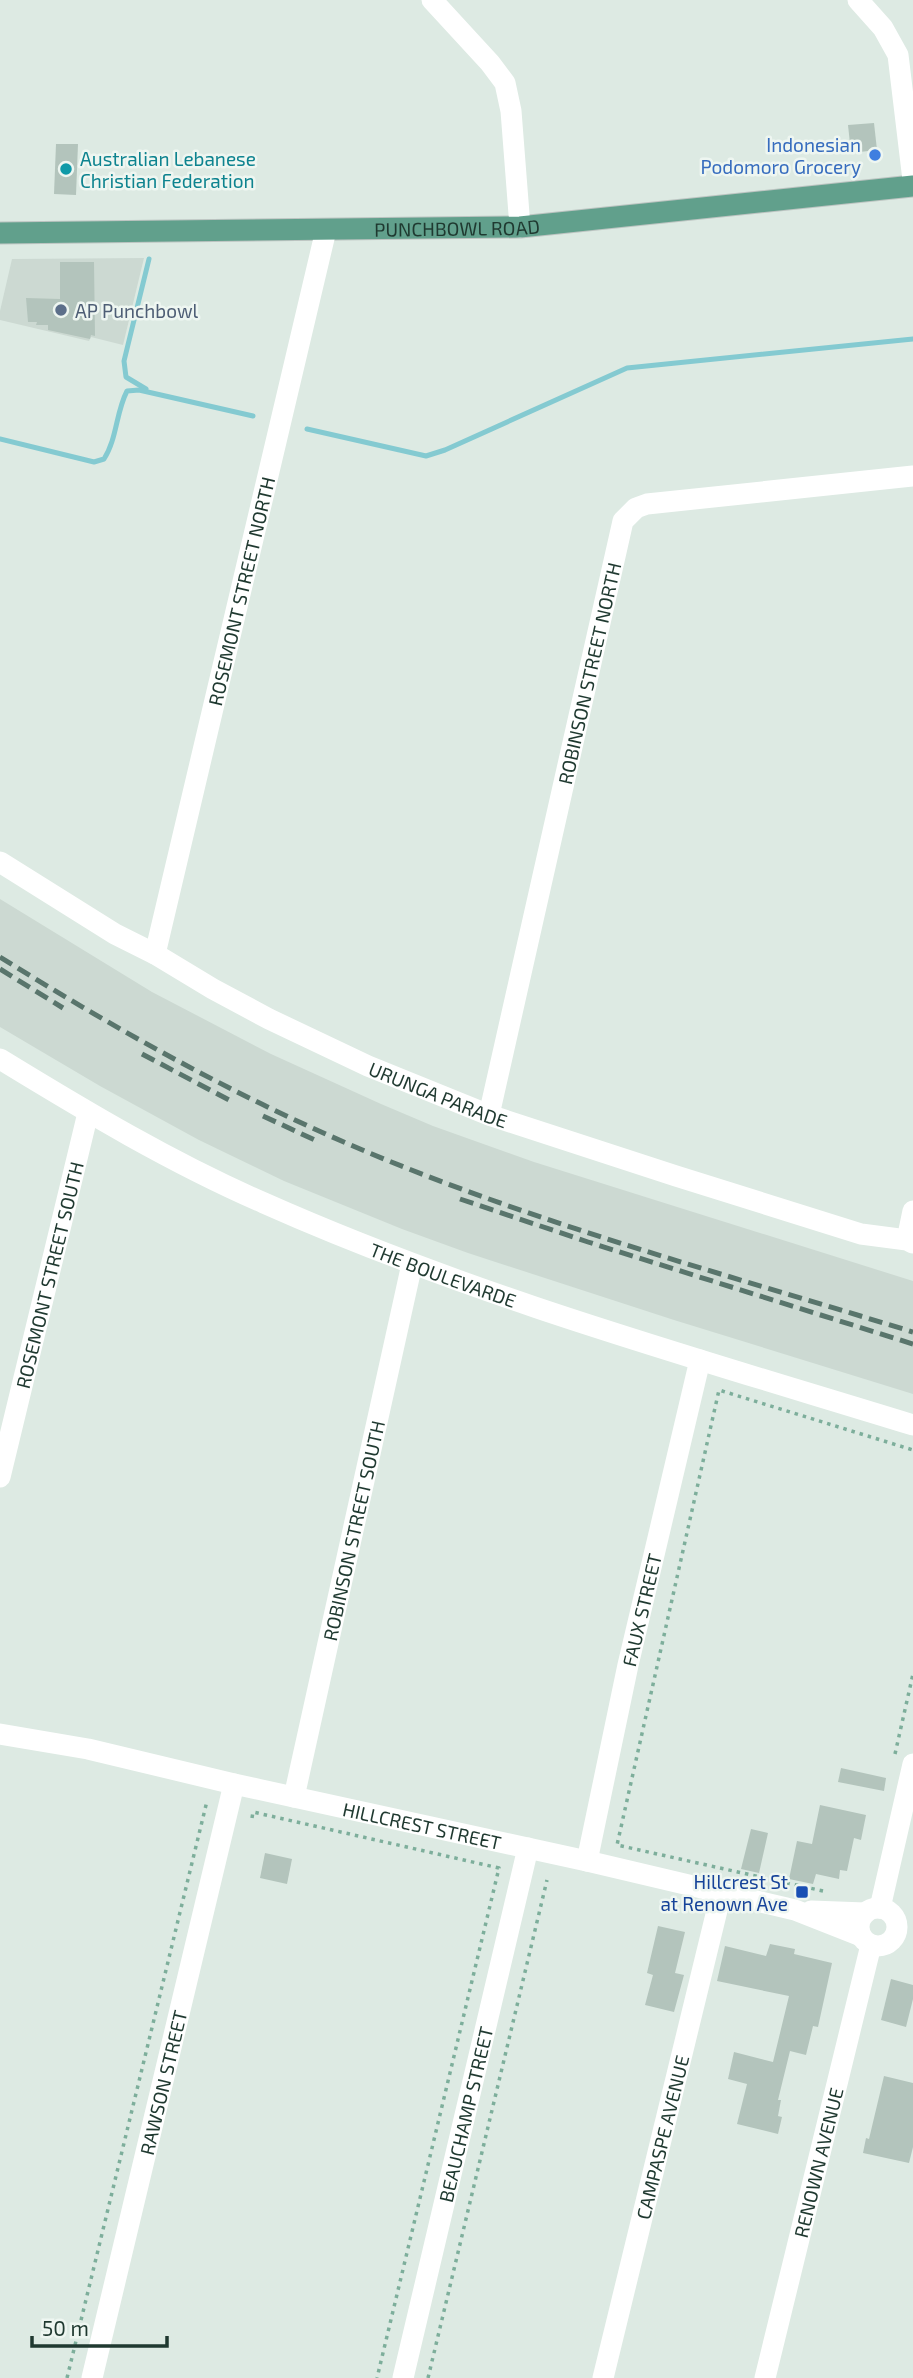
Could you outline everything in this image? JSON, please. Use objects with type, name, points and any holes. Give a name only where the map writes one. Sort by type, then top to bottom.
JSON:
[{"type":"main road","name":"PUNCHBOWL ROAD","points":[[0,233],[520,227],[913,186]]},
{"type":"street","points":[[432,0],[505,83],[520,227]]},
{"type":"street","points":[[858,0],[883,28],[898,55],[913,180]]},
{"type":"street","name":"ROSEMONT STREET NORTH","points":[[155,954],[326,230]]},
{"type":"street","name":"ROBINSON STREET NORTH","points":[[489,1115],[623,521],[636,508],[647,504],[913,476]]},
{"type":"street","name":"URUNGA PARADE","points":[[0,862],[115,934],[155,954],[213,989],[368,1066],[489,1115],[861,1234],[910,1242]]},
{"type":"street","name":"THE BOULEVARDE","points":[[0,1059],[88,1112],[263,1203],[412,1264],[562,1316],[913,1426]]},
{"type":"street","name":"ROSEMONT STREET SOUTH","points":[[0,1477],[88,1112]]},
{"type":"street","points":[[910,1242],[913,1211]]},
{"type":"street","name":"ROBINSON STREET SOUTH","points":[[294,1797],[412,1264]]},
{"type":"street","name":"FAUX STREET","points":[[587,1861],[628,1665],[700,1360]]},
{"type":"street","name":"HILLCREST STREET","points":[[0,1723],[51,1742]]},
{"type":"street","name":"HILLCREST STREET","points":[[0,1734],[51,1742],[795,1910],[866,1940]]},
{"type":"street","points":[[872,1910],[886,1909],[905,1933],[878,1946],[866,1940],[859,1923],[872,1910],[904,1759]]},
{"type":"street","name":"RAWSON STREET","points":[[92,2378],[234,1784]]},
{"type":"street","name":"BEAUCHAMP STREET","points":[[403,2378],[528,1848]]},
{"type":"street","name":"CAMPASPE AVENUE","points":[[603,2378],[720,1894]]},
{"type":"street","name":"HILLCREST STREET","points":[[795,1910],[872,1910]]},
{"type":"street","name":"RENOWN AVENUE","points":[[765,2378],[866,1940]]},
{"type":"path","points":[[835,1894],[617,1845],[719,1390],[913,1450]]},
{"type":"path","points":[[904,1759],[913,1674]]},
{"type":"path","name":"RAWSON STREET","points":[[67,2378],[207,1801]]},
{"type":"path","name":"HILLCREST STREET","points":[[252,1818],[253,1812],[499,1868],[377,2378]]},
{"type":"path","points":[[428,2378],[547,1880]]},
{"type":"shaded area","points":[[144,258],[123,345],[91,337],[89,341],[0,320],[12,259]]},
{"type":"shaded area","points":[[0,899],[152,992],[271,1054],[433,1126],[534,1162],[913,1281],[913,1394],[468,1253],[284,1181],[199,1140],[0,1027]]},
{"type":"building","points":[[874,123],[877,150],[851,153],[848,125]]},
{"type":"building","name":"Australian Lebanese Christian Federation","points":[[56,144],[78,144],[76,195],[54,194]]},
{"type":"building","name":"AP Punchbowl","points":[[60,262],[94,262],[95,336],[91,335],[90,339],[48,330],[48,325],[28,322],[26,298],[60,299]]},
{"type":"building","points":[[841,1768],[886,1778],[884,1791],[838,1782]]},
{"type":"building","points":[[820,1805],[866,1815],[861,1840],[854,1838],[847,1871],[840,1870],[839,1879],[816,1874],[813,1884],[789,1879],[797,1841],[812,1844]]},
{"type":"building","points":[[751,1829],[768,1833],[759,1873],[741,1869]]},
{"type":"building","points":[[265,1853],[292,1859],[287,1884],[260,1878]]},
{"type":"building","points":[[658,1926],[685,1932],[675,1973],[684,1975],[674,2012],[645,2005],[653,1975],[647,1973]]},
{"type":"building","points":[[770,1944],[795,1949],[794,1954],[832,1963],[818,2027],[813,2026],[806,2055],[790,2051],[778,2100],[781,2100],[778,2116],[782,2117],[778,2134],[737,2124],[747,2084],[728,2079],[734,2052],[773,2062],[789,1996],[717,1981],[725,1946],[766,1956]]},
{"type":"building","points":[[891,1979],[913,1985],[913,1999],[906,2027],[881,2020]]},
{"type":"building","points":[[884,2076],[913,2083],[913,2147],[909,2163],[863,2153],[866,2138],[869,2139]]},
{"type":"waterway","points":[[146,389],[126,377],[124,361],[149,259]]},
{"type":"waterway","points":[[307,429],[426,456],[445,450],[627,368],[913,339]]},
{"type":"waterway","points":[[0,439],[94,462],[104,459],[112,443],[127,391],[139,390],[253,416]]},
{"type":"railway","points":[[0,957],[190,1068],[288,1117],[389,1161],[583,1231],[913,1332]]},
{"type":"railway","points":[[0,969],[63,1008]]},
{"type":"railway","points":[[142,1054],[231,1101]]},
{"type":"railway","points":[[263,1116],[317,1141]]},
{"type":"railway","points":[[460,1199],[913,1344]]},
{"type":"place","name":"Indonesian Podomoro Grocery","points":[[875,155]]},
{"type":"place","name":"Australian Lebanese Christian Federation","points":[[66,169]]},
{"type":"place","name":"AP Punchbowl","points":[[61,310]]},
{"type":"place","name":"Hillcrest St at Renown Ave","points":[[802,1892]]}]
